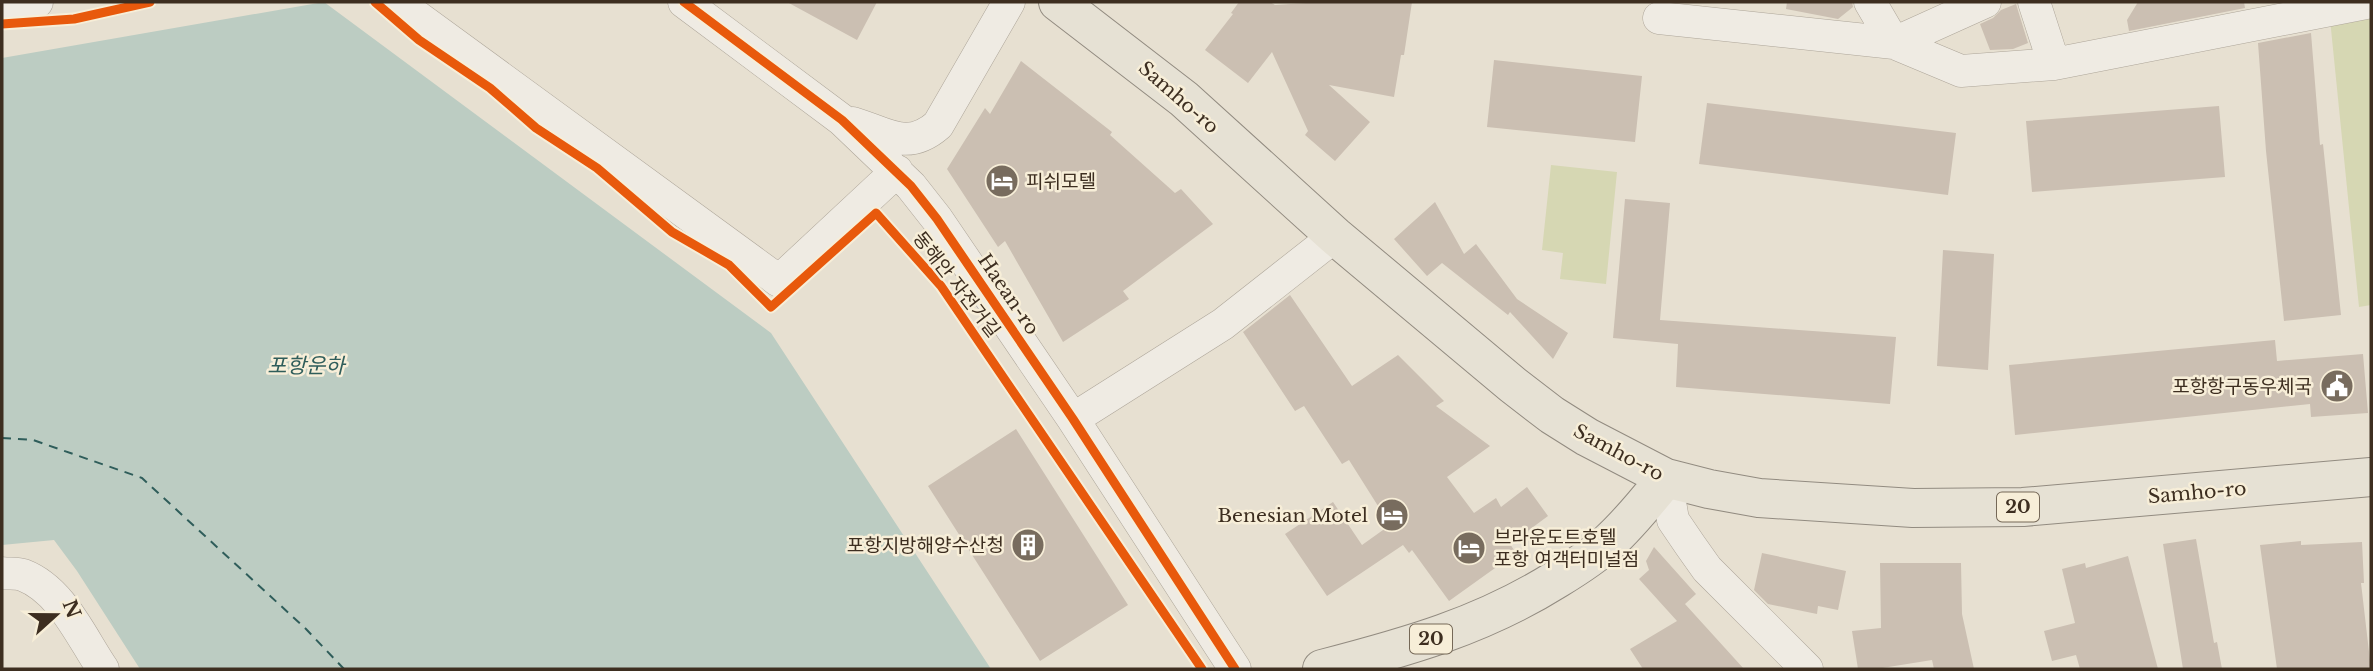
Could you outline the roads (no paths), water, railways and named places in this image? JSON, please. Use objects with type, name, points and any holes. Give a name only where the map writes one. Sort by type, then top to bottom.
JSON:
[{"type":"main road","name":"Samho-ro","points":[[1058,2],[1184,99],[1335,236],[1513,386],[1552,415],[1615,453],[1666,478],[1759,498],[1913,508],[2023,507],[2371,477]]},
{"type":"main road","name":"20","points":[[1322,669],[1417,644],[1460,629],[1534,593],[1608,543],[1666,478]]},
{"type":"street","points":[[2,8],[37,2]]},
{"type":"street","points":[[397,2],[779,281],[897,171]]},
{"type":"street","name":"Haean-ro","points":[[684,2],[842,120],[897,171],[937,219],[1073,419],[1236,669]]},
{"type":"street","points":[[842,120],[903,141],[931,132],[938,125],[1009,2]]},
{"type":"street","points":[[1870,2],[1894,43]]},
{"type":"street","points":[[1894,43],[1985,2]]},
{"type":"street","points":[[2034,2],[2054,64]]},
{"type":"street","points":[[1659,18],[1894,43],[1961,71],[2054,64],[2371,2]]},
{"type":"street","points":[[1073,419],[1223,324],[1335,236]]},
{"type":"street","points":[[1666,478],[1673,520],[1689,545],[1707,569],[1807,669]]},
{"type":"street","points":[[2,573],[21,574],[41,584],[55,597],[103,669]]},
{"type":"water","name":"포항운하","points":[[324,2],[771,333],[991,669],[140,669],[54,540],[2,545],[2,58]]},
{"type":"place","name":"피쉬모텔","points":[[1002,181]]},
{"type":"place","name":"포항항구동우체국","points":[[2337,386]]},
{"type":"place","name":"Benesian Motel","points":[[1392,515]]},
{"type":"place","name":"포항지방해양수산청","points":[[1028,545]]},
{"type":"place","name":"브라운도트호텔 포항 여객터미널점","points":[[1469,548]]}]
